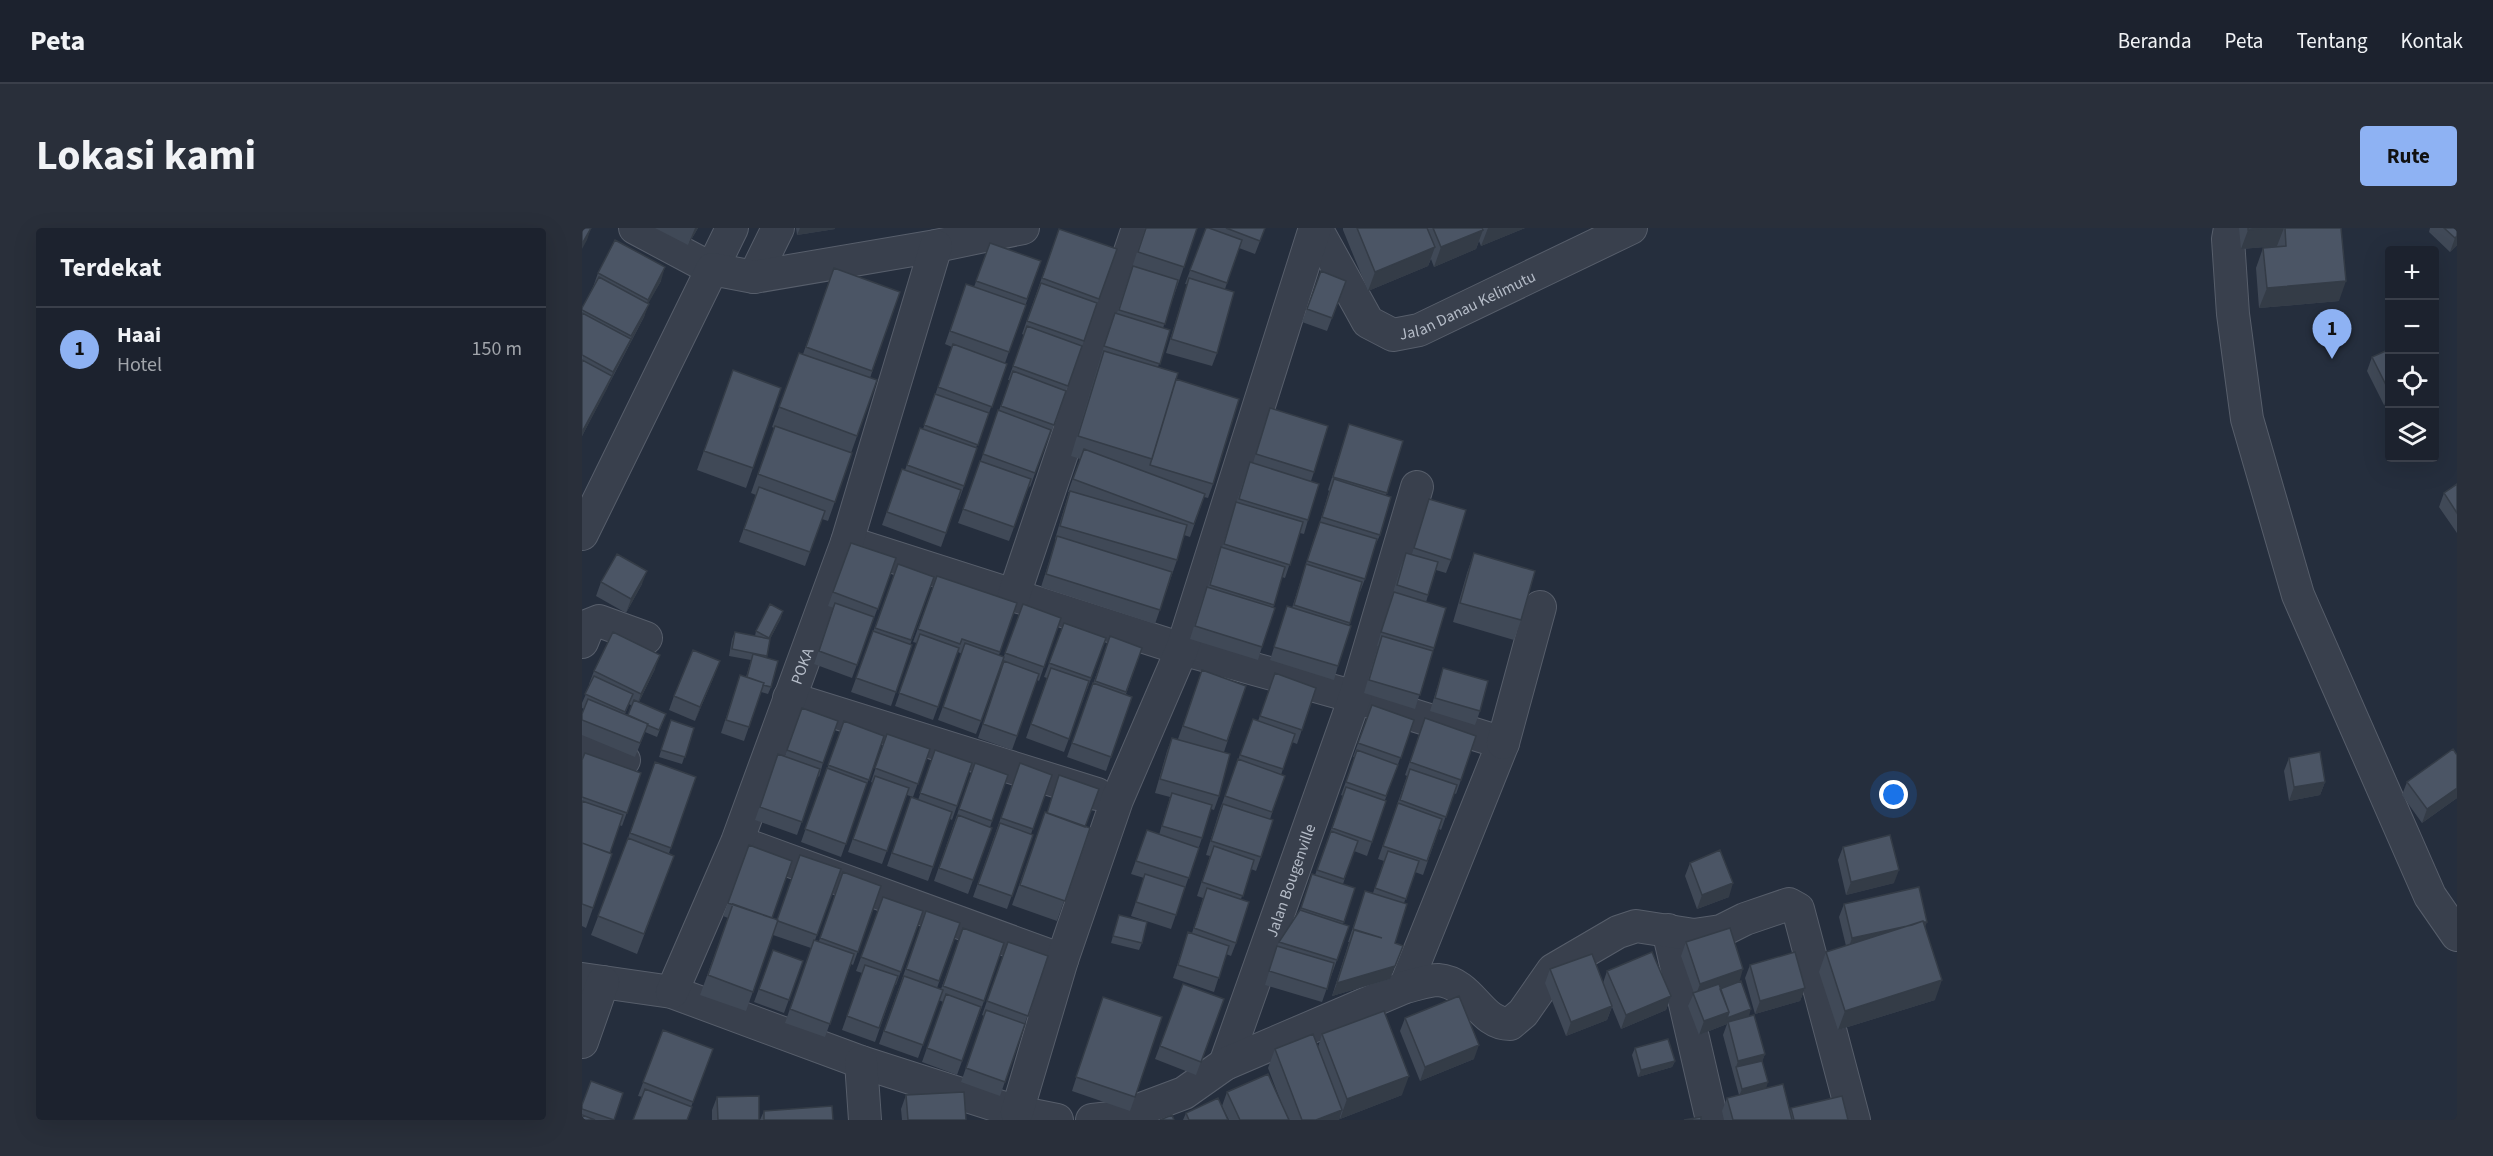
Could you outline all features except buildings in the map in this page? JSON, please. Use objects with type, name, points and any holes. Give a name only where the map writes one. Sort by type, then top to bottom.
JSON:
[{"type":"street","points":[[635,228],[712,269],[754,277],[936,246],[974,234],[1023,228]]},
{"type":"street","points":[[582,534],[732,228]]},
{"type":"street","points":[[754,277],[778,228]]},
{"type":"street","points":[[1014,595],[1138,228]]},
{"type":"street","points":[[1017,1112],[1062,960],[1118,800],[1182,649],[1316,228]]},
{"type":"street","name":"Jalan Danau Kelimutu","points":[[1316,228],[1368,322],[1393,335],[1419,330],[1631,228]]},
{"type":"street","points":[[2230,228],[2228,240],[2234,314],[2247,419],[2298,595],[2430,896],[2457,935]]},
{"type":"street","name":"POKA","points":[[672,992],[737,842],[847,542],[936,246]]},
{"type":"street","name":"Jalan Bougenville","points":[[1225,1064],[1355,697],[1417,487]]},
{"type":"street","points":[[847,542],[1182,649],[1355,697],[1503,743]]},
{"type":"street","points":[[1405,987],[1503,743],[1540,607]]},
{"type":"street","points":[[582,642],[589,625],[599,621],[646,638]]},
{"type":"street","points":[[789,698],[1118,800]]},
{"type":"street","points":[[582,745],[624,760]]},
{"type":"street","points":[[737,842],[1062,960]]},
{"type":"street","points":[[1092,1120],[1120,1118],[1184,1093],[1225,1064],[1405,987],[1437,980],[1452,983],[1468,993],[1486,1016],[1503,1024],[1510,1024],[1522,1013],[1553,970],[1618,932],[1636,926],[1694,935],[1721,931],[1745,919],[1789,904],[1798,909],[1854,1120]]},
{"type":"street","points":[[1668,930],[1712,1120]]},
{"type":"street","points":[[582,1042],[593,980],[672,992],[861,1062],[1017,1112],[1057,1120]]},
{"type":"street","points":[[861,1062],[865,1120]]},
{"type":"place","name":"Haai","points":[[2332,359]]}]
